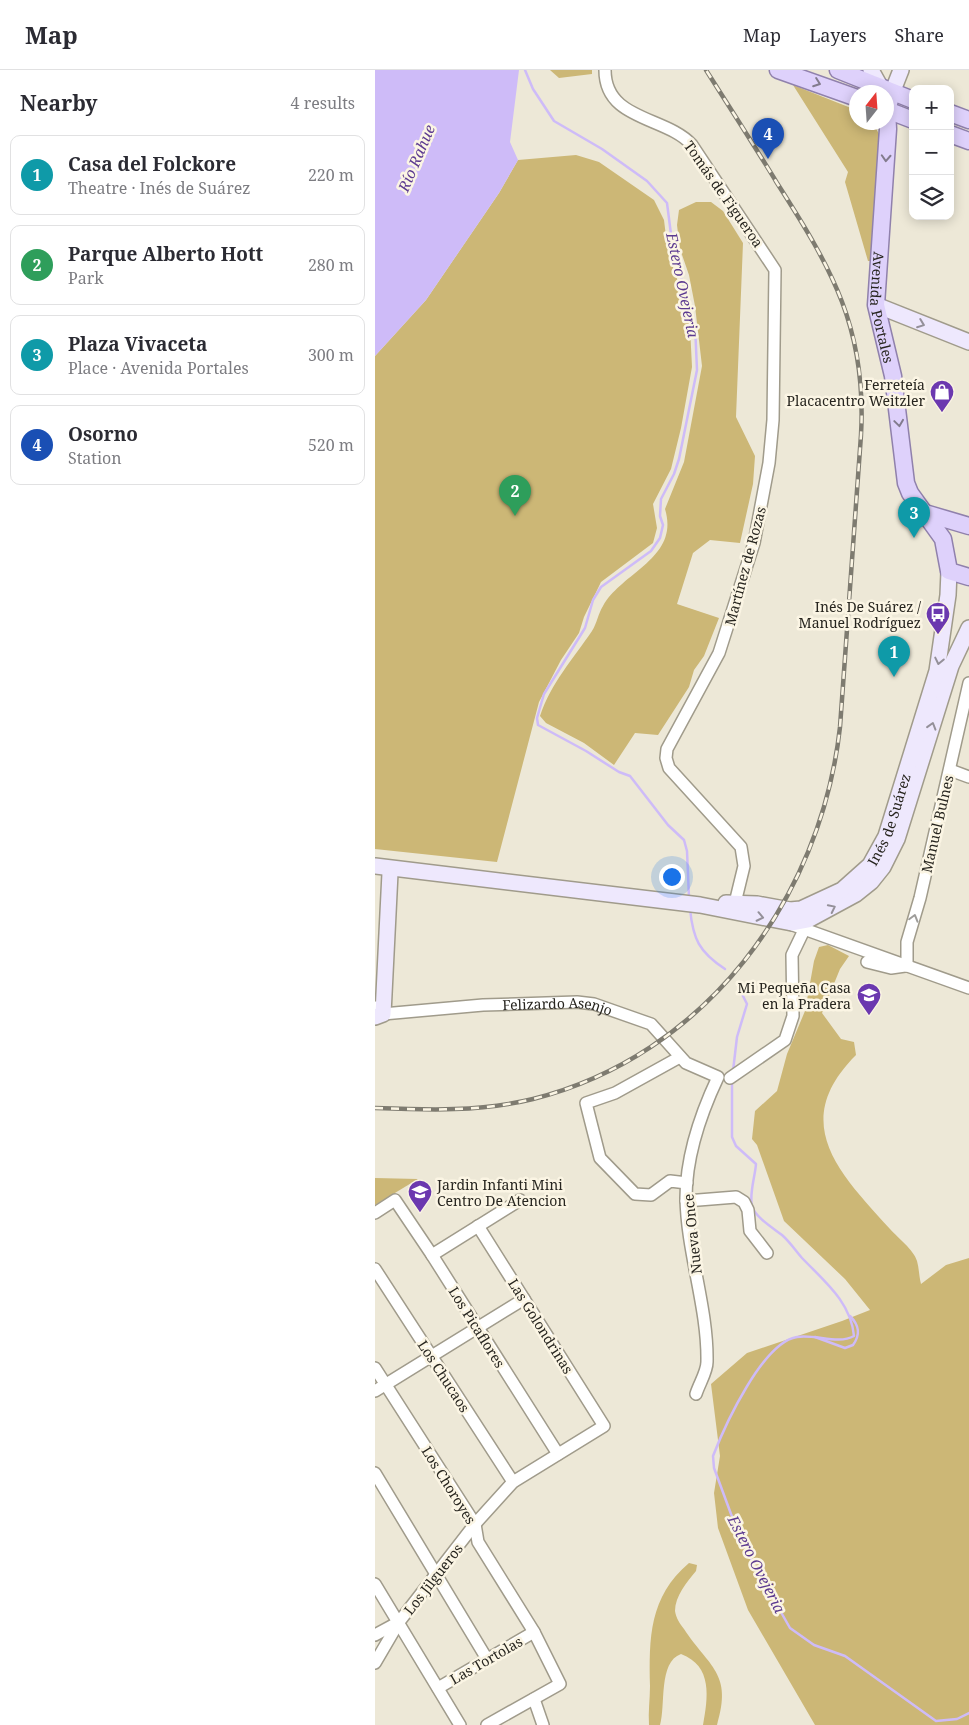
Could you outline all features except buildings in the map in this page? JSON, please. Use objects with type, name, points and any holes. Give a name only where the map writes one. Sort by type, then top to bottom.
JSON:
[{"type":"main road","points":[[777,70],[849,95]]},
{"type":"main road","points":[[838,70],[872,85]]},
{"type":"main road","points":[[871,70],[881,85]]},
{"type":"main road","name":"Avenida Portales","points":[[885,70],[885,85]]},
{"type":"main road","name":"Avenida Portales","points":[[890,85],[901,70]]},
{"type":"main road","points":[[894,94],[909,99]]},
{"type":"main road","points":[[894,113],[909,118]]},
{"type":"main road","points":[[954,114],[969,120]]},
{"type":"main road","name":"Avenida Portales","points":[[888,130],[875,305],[891,370],[906,483],[910,492],[943,539],[948,565],[948,595]]},
{"type":"main road","points":[[954,135],[969,141]]},
{"type":"main road","points":[[875,305],[969,342]]},
{"type":"main road","points":[[925,512],[969,528]]},
{"type":"main road","points":[[943,539],[945,530],[950,526],[969,528]]},
{"type":"main road","points":[[948,565],[969,565]]},
{"type":"main road","points":[[948,565],[969,577]]},
{"type":"main road","name":"Inés de Suárez","points":[[375,866],[386,870],[427,877],[459,876],[700,905],[786,923],[808,920],[835,907],[871,882],[894,849],[907,788],[937,671],[948,595]]},
{"type":"main road","name":"Inés de Suárez","points":[[700,905],[757,904],[793,910],[805,908],[842,890],[865,872],[886,836],[907,788],[951,666],[969,628]]},
{"type":"main road","points":[[378,1013],[386,870]]},
{"type":"street","name":"Tomás de Figueroa","points":[[605,70],[610,92],[621,107],[673,129],[692,145],[775,270]]},
{"type":"street","name":"Martínez de Rozas","points":[[735,904],[745,866],[741,847],[669,768],[666,758],[670,742],[719,652],[758,528],[772,441],[775,270]]},
{"type":"street","name":"Manuel Bulnes","points":[[907,966],[907,942],[950,770],[969,683]]},
{"type":"street","points":[[950,770],[969,777]]},
{"type":"street","points":[[786,923],[805,928],[969,988]]},
{"type":"street","points":[[728,1076],[785,1040],[793,1016],[792,955],[805,928]]},
{"type":"street","points":[[867,962],[891,968],[907,966]]},
{"type":"street","name":"Felizardo Asenjo","points":[[378,1013],[483,1005],[587,1003],[651,1024],[686,1063],[728,1076]]},
{"type":"street","points":[[680,1057],[615,1092],[586,1103],[600,1158],[635,1194],[651,1195],[670,1181],[687,1183]]},
{"type":"street","name":"Nueva Once","points":[[695,1394],[707,1363],[686,1201],[687,1183],[690,1163],[706,1105],[728,1076]]},
{"type":"street","points":[[686,1201],[736,1197],[744,1202],[748,1210],[751,1230],[767,1253]]},
{"type":"street","name":"Los Picaflores","points":[[375,1213],[395,1200],[558,1454]]},
{"type":"street","points":[[432,1255],[520,1200]]},
{"type":"street","name":"Las Golondrinas","points":[[478,1226],[604,1426]]},
{"type":"street","name":"Los Chucaos","points":[[375,1269],[513,1482]]},
{"type":"street","points":[[375,1391],[524,1299]]},
{"type":"street","name":"Los Choroyes","points":[[375,1368],[475,1524],[478,1542],[534,1632],[559,1684],[534,1699]]},
{"type":"street","name":"Los Jilgueros","points":[[375,1634],[399,1622],[475,1524],[513,1482],[604,1426]]},
{"type":"street","points":[[375,1473],[379,1487],[437,1574],[487,1659]]},
{"type":"street","points":[[375,1584],[460,1725]]},
{"type":"street","points":[[375,1664],[399,1622]]},
{"type":"street","name":"Las Tortolas","points":[[437,1688],[534,1632]]},
{"type":"street","points":[[487,1725],[534,1699],[543,1725]]},
{"type":"shaded area","points":[[550,70],[592,70],[592,74],[559,78]]},
{"type":"shaded area","points":[[793,85],[849,107],[849,130],[877,130],[879,134],[871,261],[868,261],[845,182],[848,172]]},
{"type":"shaded area","points":[[576,155],[599,162],[654,200],[664,220],[668,253],[681,290],[690,327],[692,367],[681,428],[671,469],[653,504],[657,528],[653,543],[601,582],[584,617],[579,633],[561,660],[539,702],[497,862],[375,849],[375,356],[426,300],[499,193],[518,160]]},
{"type":"shaded area","points":[[696,202],[711,202],[723,211],[743,243],[736,417],[755,456],[753,484],[740,543],[710,540],[693,553],[677,604],[719,618],[704,656],[694,670],[689,687],[658,735],[635,733],[614,765],[584,743],[546,723],[540,716],[556,682],[592,631],[603,606],[623,583],[647,563],[657,552],[664,540],[667,526],[665,509],[684,462],[702,366],[695,306],[689,275],[680,249],[677,225],[679,210]]},
{"type":"shaded area","points":[[828,945],[849,956],[840,969],[822,1013],[841,1039],[854,1042],[856,1055],[836,1080],[826,1103],[824,1125],[829,1147],[839,1168],[854,1188],[871,1209],[913,1253],[917,1261],[921,1284],[946,1265],[969,1258],[969,1725],[815,1725],[748,1610],[718,1528],[714,1493],[720,1456],[711,1384],[747,1353],[870,1310],[845,1279],[784,1221],[757,1145],[752,1139],[755,1111],[777,1091],[787,1054],[805,1011],[814,961],[819,947]]},
{"type":"shaded area","points":[[375,1178],[418,1179],[375,1205]]},
{"type":"shaded area","points":[[689,1563],[697,1565],[696,1571],[679,1595],[675,1611],[680,1623],[693,1642],[710,1662],[720,1682],[722,1693],[721,1708],[717,1725],[703,1725],[707,1694],[706,1684],[699,1666],[681,1654],[669,1666],[666,1675],[660,1725],[649,1725],[650,1651],[654,1619],[666,1590]]},
{"type":"water","name":"Río Rahue","points":[[375,70],[519,70],[510,142],[518,160],[499,193],[426,300],[375,356]]},
{"type":"waterway","name":"Estero Ovejeria","points":[[525,70],[533,89],[554,121],[602,149],[647,181],[667,203],[673,250],[695,325],[697,370],[679,459],[674,474],[661,499],[660,516],[663,525],[660,538],[651,551],[601,587],[593,600],[585,628],[544,694],[537,718],[538,725],[586,751],[619,772],[630,776],[668,825],[684,840],[687,851],[689,898]]},
{"type":"waterway","name":"Estero Ovejeria","points":[[690,909],[693,929],[699,944],[709,957],[725,969]]},
{"type":"waterway","name":"Estero Ovejeria","points":[[733,1071],[737,1037],[747,1004],[741,992]]},
{"type":"waterway","name":"Estero Ovejeria","points":[[732,1082],[732,1137],[736,1146],[756,1164],[751,1196],[752,1206],[757,1214],[785,1238],[835,1293],[848,1313],[854,1336],[841,1340],[797,1337],[784,1342],[771,1353],[759,1369],[736,1406],[713,1456],[714,1468],[731,1514],[753,1563],[790,1628],[814,1645],[845,1656],[936,1721],[957,1719],[969,1713]]},
{"type":"waterway","name":"Estero Ovejeria","points":[[815,1337],[845,1348],[853,1345],[858,1330],[850,1316]]},
{"type":"railway","points":[[375,1108],[474,1108],[533,1099],[595,1078],[651,1047],[701,1008],[744,961],[780,909],[808,852],[828,791],[840,727],[861,435],[861,397],[858,363],[852,331],[842,302],[814,244],[706,70]]},
{"type":"place","name":"Osorno","points":[[768,159]]},
{"type":"place","name":"Ferreteía Placacentro Weitzler","points":[[942,413]]},
{"type":"place","name":"Parque Alberto Hott","points":[[515,516]]},
{"type":"place","name":"Plaza Vivaceta","points":[[914,538]]},
{"type":"place","name":"Inés De Suárez / Manuel Rodríguez","points":[[938,635]]},
{"type":"place","name":"Casa del Folckore","points":[[894,677]]},
{"type":"place","name":"Mi Pequeña Casa en la Pradera","points":[[869,1016]]},
{"type":"place","name":"Jardin Infanti Mini Centro De Atencion","points":[[420,1213]]}]
